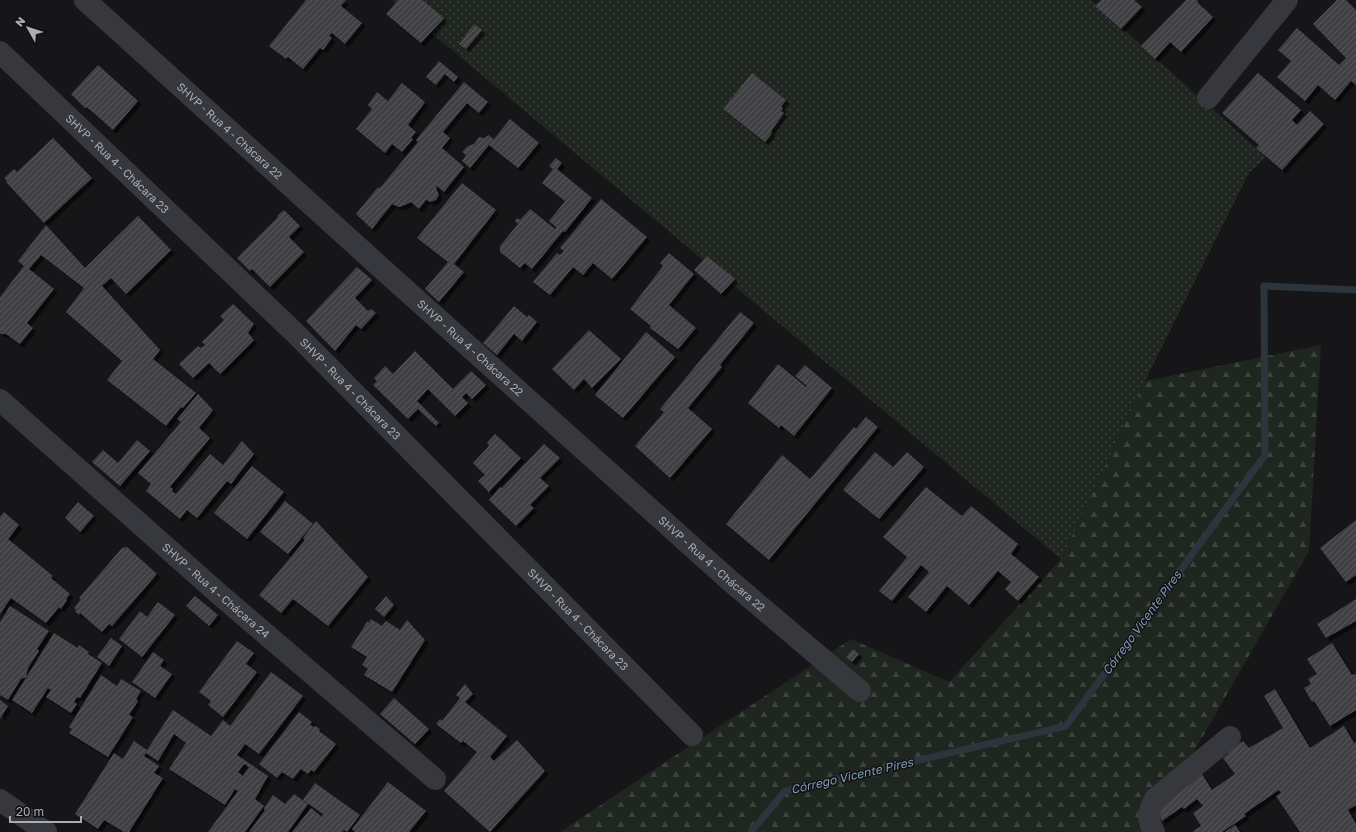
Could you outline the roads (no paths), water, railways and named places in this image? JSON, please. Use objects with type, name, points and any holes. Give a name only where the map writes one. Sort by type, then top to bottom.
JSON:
[{"type":"street","name":"SHVP - Rua 4 - Chácara 22","points":[[85,0],[368,257],[716,568],[860,691]]},
{"type":"street","points":[[1208,98],[1287,0]]},
{"type":"street","name":"SHVP - Rua 4 - Chácara 23","points":[[0,52],[295,333],[692,735]]},
{"type":"street","name":"SHVP - Rua 4 - Chácara 24","points":[[0,400],[219,594],[435,780]]},
{"type":"street","points":[[1154,832],[1149,823],[1149,810],[1155,799],[1230,737]]},
{"type":"street","points":[[0,800],[46,832]]},
{"type":"waterway","name":"Córrego Vicente Pires","points":[[751,832],[785,791],[1066,726],[1265,455],[1264,286],[1356,290]]}]
